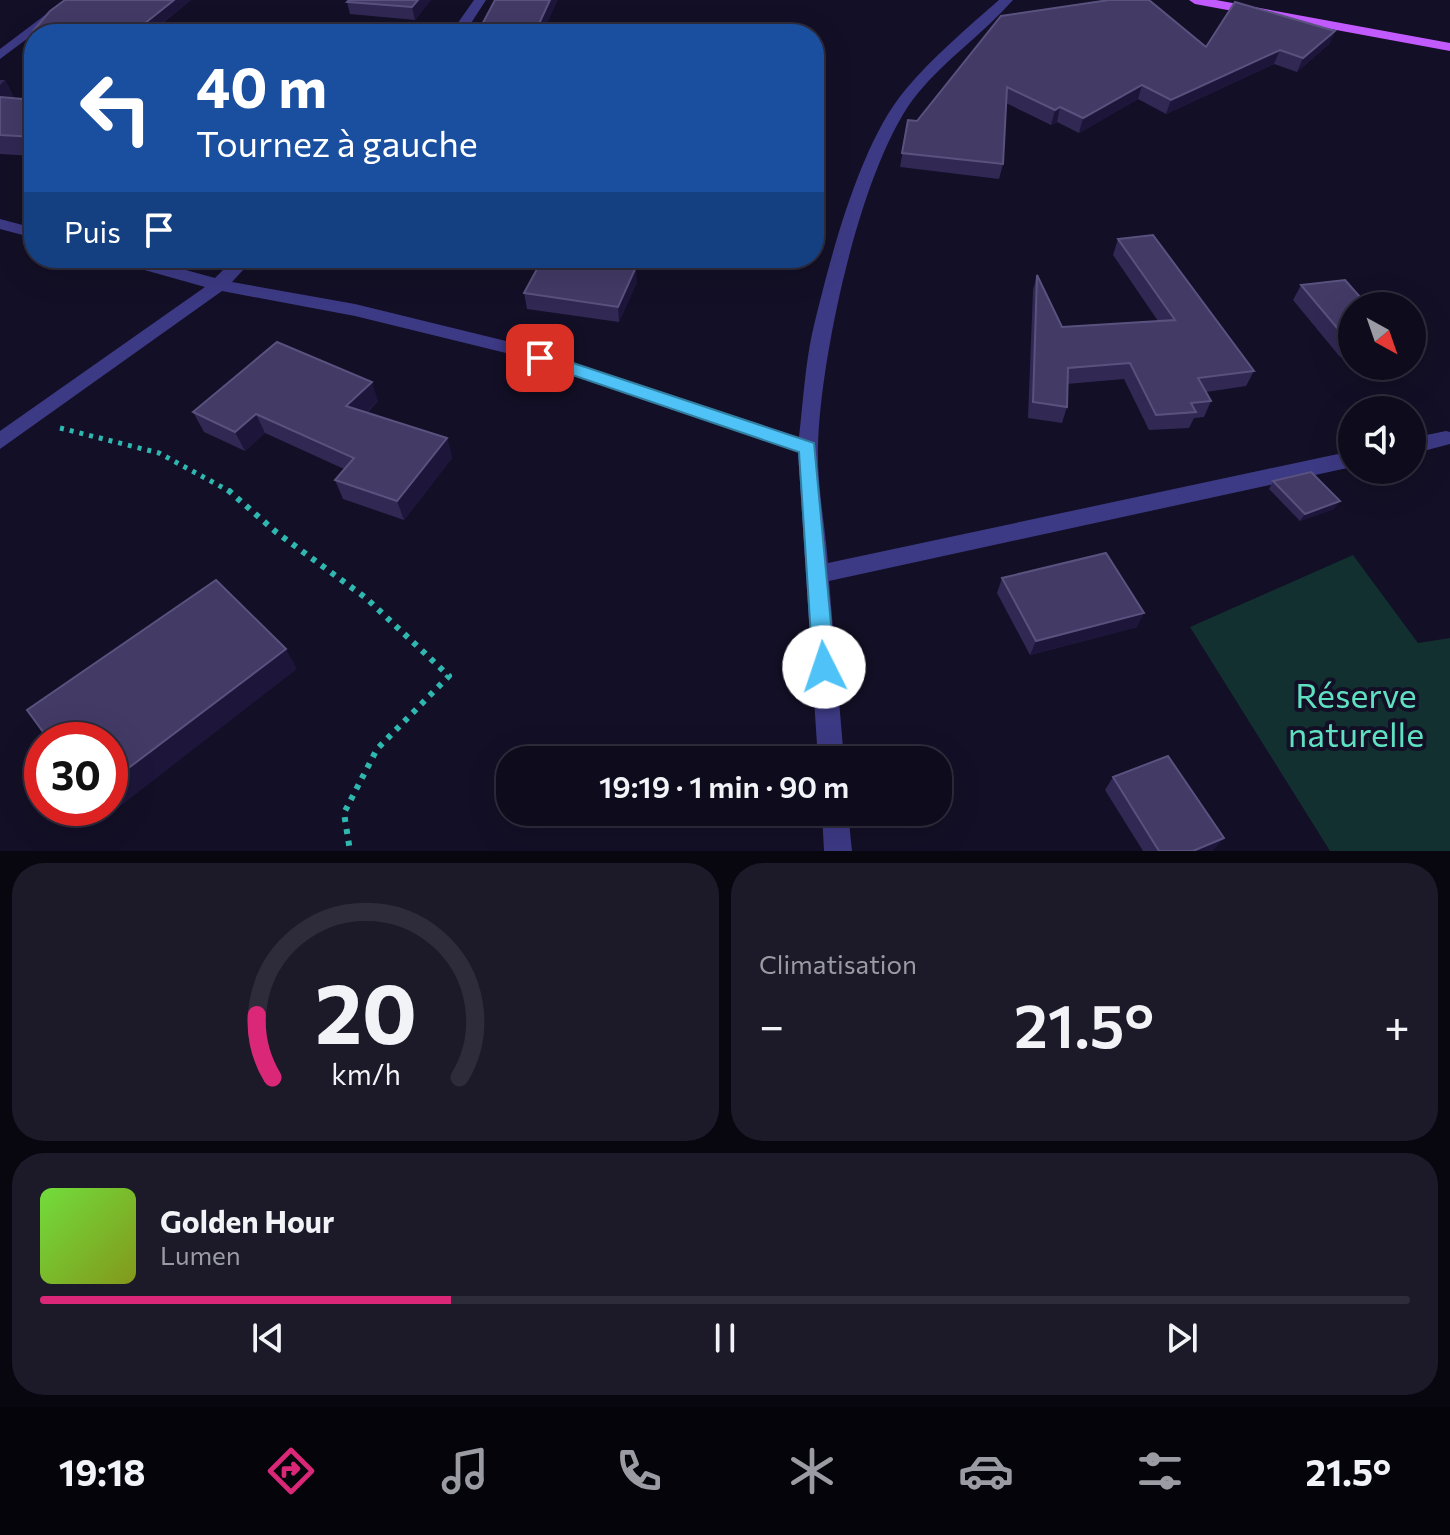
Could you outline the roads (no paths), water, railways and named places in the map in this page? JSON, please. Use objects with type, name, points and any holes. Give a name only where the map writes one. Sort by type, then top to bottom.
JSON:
[{"type":"main road","points":[[1195,0],[1450,47]]},
{"type":"street","points":[[41,24],[73,0]]},
{"type":"street","points":[[464,24],[480,0]]},
{"type":"street","points":[[830,746],[808,448],[821,336],[849,233],[876,151],[910,93],[962,39],[1007,0]]},
{"type":"street","points":[[0,55],[24,37]]},
{"type":"street","points":[[0,224],[24,230]]},
{"type":"street","points":[[158,268],[219,285],[355,310],[510,348],[808,448]]},
{"type":"street","points":[[0,441],[219,285],[235,268]]},
{"type":"street","points":[[1426,443],[1446,438]]},
{"type":"street","points":[[818,574],[1338,462]]},
{"type":"street","points":[[836,826],[838,851]]},
{"type":"park label","name":"Réserve naturelle","points":[[1356,714]]}]
